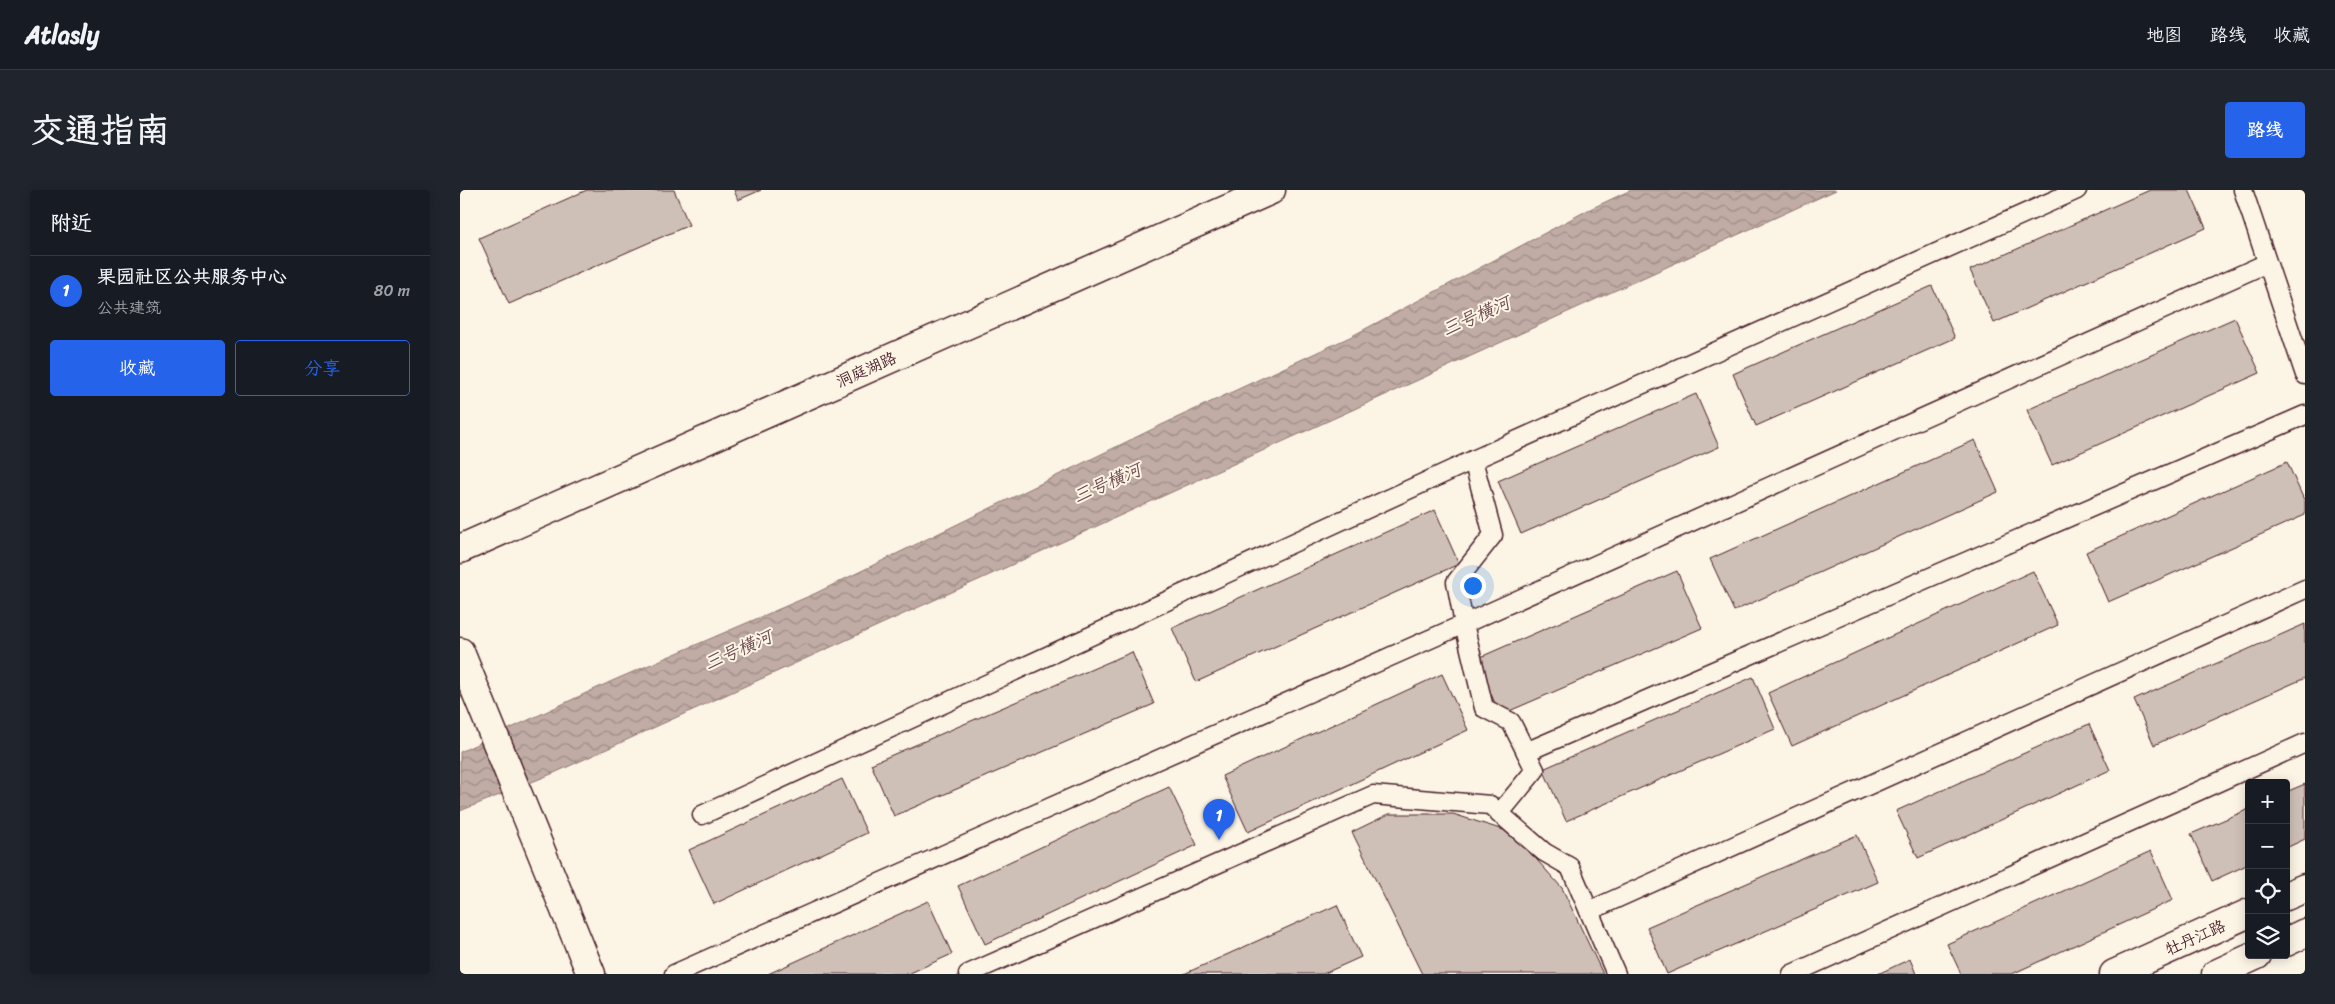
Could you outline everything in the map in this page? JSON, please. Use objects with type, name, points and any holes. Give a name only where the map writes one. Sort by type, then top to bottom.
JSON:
[{"type":"street","name":"洞庭湖路","points":[[460,549],[1271,190]]},
{"type":"street","points":[[460,652],[522,799],[591,974]]},
{"type":"street","points":[[2290,894],[2305,888]]},
{"type":"street","name":"牡丹江路","points":[[2114,974],[2247,914]]},
{"type":"street","points":[[2290,940],[2305,934]]},
{"type":"street","points":[[2216,974],[2248,959]]},
{"type":"lane","points":[[702,815],[1472,460],[2076,190]]},
{"type":"lane","points":[[2243,190],[2305,375]]},
{"type":"lane","points":[[674,974],[1464,624],[2267,263]]},
{"type":"lane","points":[[1526,752],[2305,415]]},
{"type":"lane","points":[[1472,460],[1494,535],[1456,582],[1464,624],[1484,708],[1511,722],[1534,770],[1500,814]]},
{"type":"lane","points":[[1588,911],[2305,589]]},
{"type":"lane","points":[[1792,974],[2305,743]]},
{"type":"lane","points":[[968,974],[1373,795],[1490,805],[1544,852],[1570,867],[1616,974]]},
{"type":"water","name":"三号横河","points":[[1631,190],[1836,190],[554,773],[460,811],[460,752],[612,681],[814,594],[1157,427],[1352,336],[1588,210]]},
{"type":"building","points":[[587,190],[674,190],[689,225],[509,304],[479,238]]},
{"type":"building","points":[[734,190],[761,190],[738,200]]},
{"type":"building","points":[[2150,190],[2189,190],[2206,228],[1994,323],[1970,270]]},
{"type":"building","points":[[1932,286],[1955,338],[1756,426],[1733,374]]},
{"type":"building","points":[[2235,318],[2260,373],[2052,465],[2027,410]]},
{"type":"building","points":[[1696,394],[1719,447],[1521,534],[1498,481]]},
{"type":"building","points":[[1975,440],[1998,492],[1734,611],[1710,559]]},
{"type":"building","points":[[2287,462],[2305,502],[2305,515],[2108,602],[2086,552]]},
{"type":"building","points":[[1435,510],[1459,564],[1196,682],[1172,628]]},
{"type":"building","points":[[1677,571],[1702,628],[1500,715],[1476,659]]},
{"type":"building","points":[[2033,571],[2058,625],[1792,746],[1768,693]]},
{"type":"building","points":[[2305,624],[2305,678],[2154,745],[2134,700]]},
{"type":"building","points":[[1132,652],[1154,704],[894,816],[871,764]]},
{"type":"building","points":[[1442,674],[1468,730],[1248,832],[1222,776]]},
{"type":"building","points":[[1753,677],[1775,729],[1566,821],[1543,769]]},
{"type":"building","points":[[2089,724],[2110,770],[1918,858],[1896,811]]},
{"type":"building","points":[[842,779],[867,833],[714,904],[689,850]]},
{"type":"building","points":[[2305,784],[2305,839],[2290,846],[2290,824],[2290,790]]},
{"type":"building","points":[[1169,787],[1197,845],[985,944],[958,886]]},
{"type":"building","points":[[2245,811],[2245,866],[2212,881],[2191,834]]},
{"type":"building","points":[[1389,814],[1453,814],[1513,833],[1562,888],[1603,974],[1422,974],[1352,832]]},
{"type":"building","points":[[1857,835],[1878,882],[1667,974],[1647,927]]},
{"type":"building","points":[[2151,851],[2173,900],[2012,974],[1961,974],[1947,944]]},
{"type":"building","points":[[928,901],[952,954],[908,974],[768,974]]},
{"type":"building","points":[[1337,905],[1361,957],[1323,974],[1184,974]]},
{"type":"building","points":[[1910,959],[1916,974],[1878,974]]},
{"type":"place","name":"果园社区公共服务中心","points":[[1219,840]]}]
